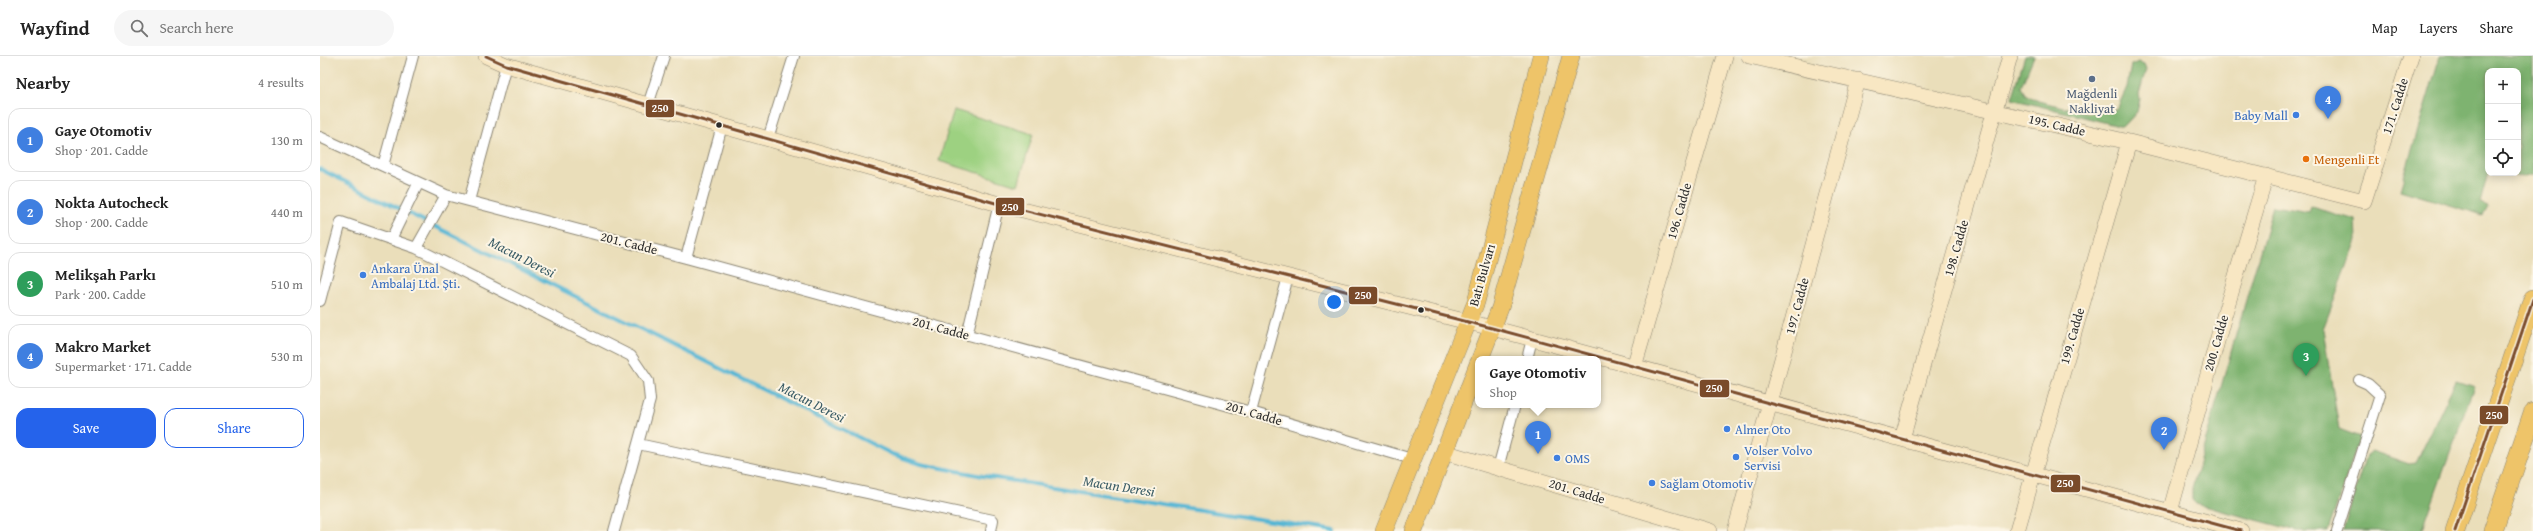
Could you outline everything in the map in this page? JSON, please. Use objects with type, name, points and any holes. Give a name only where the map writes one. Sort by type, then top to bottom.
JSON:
[{"type":"highway","points":[[2456,531],[2533,298]]},
{"type":"highway","points":[[2493,531],[2533,413]]},
{"type":"main road","name":"Batı Bulvarı","points":[[1384,531],[1476,302],[1541,56]]},
{"type":"main road","name":"Batı Bulvarı","points":[[1481,356],[1500,308],[1570,56]]},
{"type":"main road","points":[[1414,531],[1475,372]]},
{"type":"street","points":[[383,166],[413,56]]},
{"type":"street","points":[[486,56],[506,65],[999,204],[1492,328],[1594,356]]},
{"type":"street","points":[[648,105],[664,56]]},
{"type":"street","points":[[768,139],[794,56]]},
{"type":"street","name":"196. Cadde","points":[[1634,367],[1725,56]]},
{"type":"street","name":"195. Cadde","points":[[1749,56],[2128,142],[2364,201]]},
{"type":"street","name":"198. Cadde","points":[[1902,439],[2010,56]]},
{"type":"street","name":"171. Cadde","points":[[2364,201],[2411,56]]},
{"type":"street","points":[[469,201],[506,65]]},
{"type":"street","name":"197. Cadde","points":[[1735,531],[1858,80]]},
{"type":"street","points":[[686,258],[722,126]]},
{"type":"street","name":"201. Cadde","points":[[320,137],[418,184],[446,195],[686,258],[1251,412],[1412,459]]},
{"type":"street","name":"199. Cadde","points":[[2017,531],[2128,142]]},
{"type":"street","name":"200. Cadde","points":[[2170,512],[2224,316],[2266,176]]},
{"type":"street","points":[[391,239],[418,184]]},
{"type":"street","points":[[416,248],[446,195]]},
{"type":"street","points":[[967,335],[999,204]]},
{"type":"street","points":[[320,301],[341,222],[416,248],[631,356],[648,380],[650,400],[614,531]]},
{"type":"street","points":[[1251,412],[1288,277]]},
{"type":"street","points":[[1528,356],[1532,339]]},
{"type":"street","points":[[1601,358],[2240,531]]},
{"type":"street","points":[[2337,531],[2380,395],[2359,380]]},
{"type":"street","points":[[1498,468],[1514,408]]},
{"type":"street","points":[[638,444],[993,520],[991,531]]},
{"type":"street","name":"201. Cadde","points":[[1444,452],[1710,531]]},
{"type":"green space","points":[[2025,56],[2034,56],[2021,87],[2025,94],[2038,101],[2088,113],[2117,109],[2127,87],[2131,65],[2139,62],[2144,64],[2146,69],[2139,94],[2140,99],[2137,112],[2123,127],[2012,99]]},
{"type":"green space","points":[[2440,56],[2533,56],[2533,174],[2522,177],[2519,176],[2521,176],[2521,68],[2485,68],[2485,176],[2487,176],[2480,203],[2488,206],[2483,215],[2400,190]]},
{"type":"green space","points":[[954,110],[1033,134],[1018,185],[939,161]]},
{"type":"green space","points":[[2273,206],[2309,212],[2311,207],[2356,220],[2357,240],[2323,329],[2339,429],[2360,437],[2328,531],[2298,531],[2196,504],[2192,500],[2192,488]]},
{"type":"green space","points":[[2456,380],[2474,386],[2422,531],[2343,531],[2366,455],[2372,451],[2409,464],[2416,463]]},
{"type":"waterway","name":"Macun Deresi","points":[[320,169],[892,454],[921,464],[983,476],[1335,531]]},
{"type":"transit line","name":"250","points":[[486,56],[506,65],[999,204],[1492,328],[1595,356]]},
{"type":"transit line","name":"250","points":[[2455,531],[2533,299]]},
{"type":"transit line","name":"250","points":[[1601,358],[2241,531]]},
{"type":"place","name":"Mağdenli Nakliyat","points":[[2092,79]]},
{"type":"place","name":"Baby Mall","points":[[2296,115]]},
{"type":"place","name":"Makro Market","points":[[2328,119]]},
{"type":"place","name":"Mengenli Et","points":[[2306,159]]},
{"type":"place","name":"Ankara Ünal Ambalaj Ltd. Şti.","points":[[363,275]]},
{"type":"place","name":"Melikşah Parkı","points":[[2306,376]]},
{"type":"place","name":"Almer Oto","points":[[1727,429]]},
{"type":"place","name":"Nokta Autocheck","points":[[2164,450]]},
{"type":"place","name":"Gaye Otomotiv","points":[[1538,454]]},
{"type":"place","name":"Volser Volvo Servisi","points":[[1736,457]]},
{"type":"place","name":"OMS","points":[[1557,458]]},
{"type":"place","name":"Sağlam Otomotiv","points":[[1652,483]]}]
